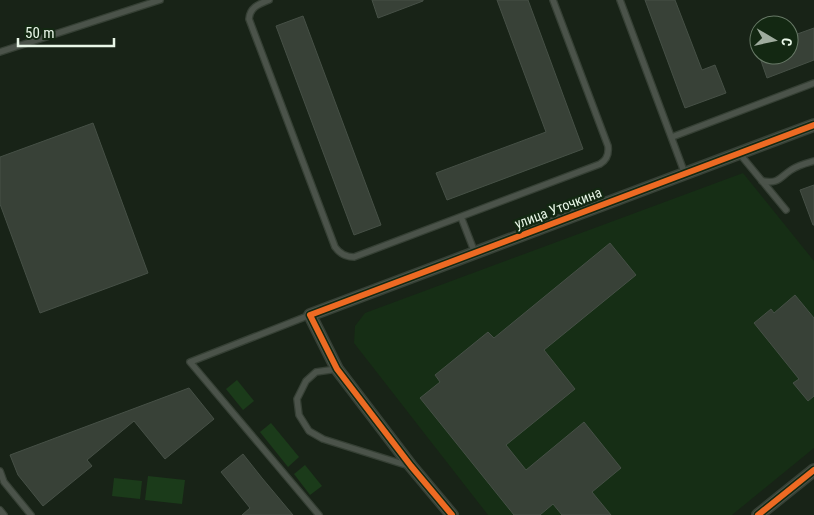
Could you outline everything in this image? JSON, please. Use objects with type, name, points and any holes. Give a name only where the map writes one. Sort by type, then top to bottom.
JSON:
[{"type":"street","name":"улица Уточкина","points":[[310,315],[814,125]]},
{"type":"street","points":[[310,315],[337,369],[411,466],[452,515]]},
{"type":"street","points":[[758,515],[814,470]]},
{"type":"lane","points":[[0,52],[160,0]]},
{"type":"lane","points":[[269,0],[255,6],[250,19],[335,248],[344,255],[354,257],[600,164],[607,156],[608,146],[553,0]]},
{"type":"lane","points":[[620,0],[685,174]]},
{"type":"lane","points":[[672,137],[814,83]]},
{"type":"lane","points":[[739,153],[786,210]]},
{"type":"lane","points":[[762,181],[771,183],[778,181],[792,169],[814,161]]},
{"type":"lane","points":[[461,217],[475,253]]},
{"type":"lane","name":"улица Уточкина","points":[[310,315],[190,362],[318,515]]},
{"type":"lane","points":[[337,369],[316,372],[306,381],[297,399],[299,415],[309,431],[323,438],[411,466]]},
{"type":"lane","points":[[0,471],[4,482],[31,515]]},
{"type":"lane","points":[[0,510],[4,515]]},
{"type":"shaded area","points":[[743,173],[814,261],[814,448],[732,515],[488,515],[354,343],[355,326],[365,313]]},
{"type":"shaded area","points":[[237,380],[254,401],[243,410],[226,389]]},
{"type":"shaded area","points":[[271,423],[299,457],[288,467],[260,432]]},
{"type":"shaded area","points":[[305,465],[322,486],[310,495],[294,474]]},
{"type":"shaded area","points":[[148,476],[185,480],[182,504],[145,500]]},
{"type":"shaded area","points":[[114,478],[142,481],[140,499],[112,496]]},
{"type":"building","points":[[372,0],[423,0],[423,1],[378,18]]},
{"type":"building","points":[[497,0],[528,0],[583,149],[447,200],[436,173],[546,132]]},
{"type":"building","points":[[645,0],[675,0],[702,70],[715,65],[726,93],[685,108]]},
{"type":"building","points":[[303,16],[381,225],[354,235],[276,26]]},
{"type":"building","points":[[814,28],[814,60],[767,78],[762,65],[799,65],[799,33]]},
{"type":"building","points":[[93,123],[148,273],[40,313],[0,204],[0,157]]},
{"type":"building","points":[[814,185],[814,225],[813,225],[800,190]]},
{"type":"building","points":[[610,243],[636,275],[544,350],[575,389],[506,445],[526,470],[584,422],[621,468],[592,492],[611,515],[562,515],[553,504],[540,515],[514,515],[420,398],[440,382],[435,375],[488,332],[494,338]]},
{"type":"building","points":[[795,295],[814,318],[814,396],[808,401],[793,383],[799,379],[754,323],[771,309],[774,313]]},
{"type":"building","points":[[189,388],[214,419],[165,459],[134,421],[87,460],[92,466],[43,506],[18,475],[10,455]]},
{"type":"building","points":[[243,454],[293,515],[242,515],[250,508],[221,472]]},
{"type":"cycle path","points":[[452,515],[411,466],[337,369],[310,315],[814,125]]},
{"type":"cycle path","points":[[758,515],[814,470]]}]
